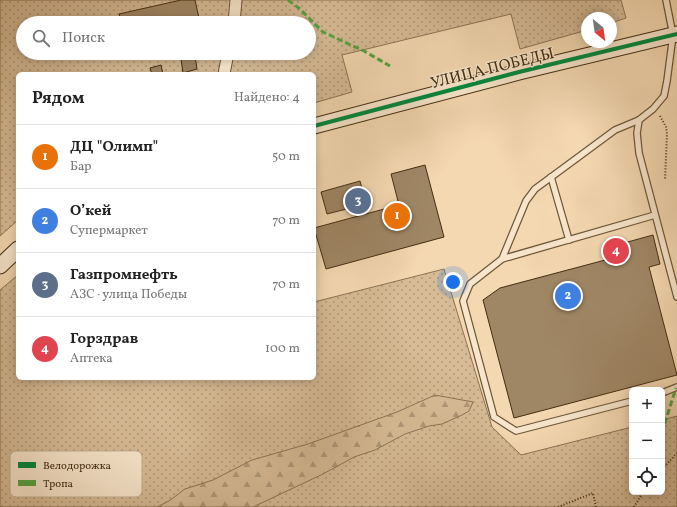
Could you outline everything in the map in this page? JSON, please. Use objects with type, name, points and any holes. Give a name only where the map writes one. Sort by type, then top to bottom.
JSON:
[{"type":"street","points":[[235,16],[236,0]]},
{"type":"street","name":"УЛИЦА ПОБЕДЫ","points":[[316,125],[519,72],[675,35]]},
{"type":"street","points":[[224,72],[227,60]]},
{"type":"street","points":[[0,266],[16,251]]},
{"type":"lane","points":[[502,260],[526,201],[535,189],[615,130],[639,120],[653,109],[664,96],[675,35],[666,0]]},
{"type":"lane","points":[[639,120],[637,133],[638,144],[677,297]]},
{"type":"lane","points":[[551,177],[569,240]]},
{"type":"lane","points":[[629,402],[516,431],[494,417],[463,301],[470,284],[502,260],[655,215]]},
{"type":"lane","points":[[665,392],[677,387]]},
{"type":"path","points":[[660,116],[666,127],[667,134],[665,180]]},
{"type":"path","points":[[665,466],[677,453]]},
{"type":"path","points":[[558,507],[593,494],[596,507]]},
{"type":"path","points":[[634,507],[641,495]]},
{"type":"green space","points":[[0,0],[621,0],[626,18],[617,21],[617,12],[581,12],[581,32],[520,49],[511,14],[342,55],[352,92],[316,102],[316,72],[16,72],[16,222],[0,236]]},
{"type":"green space","points":[[444,269],[492,427],[521,455],[629,428],[629,495],[665,495],[665,419],[677,416],[677,507],[0,507],[0,290],[16,277],[16,380],[316,380],[316,301]]},
{"type":"green space","points":[[435,395],[473,402],[469,411],[462,415],[442,424],[429,426],[405,434],[375,450],[354,457],[323,474],[253,507],[157,507],[169,501],[185,489],[213,480],[252,460],[308,444],[397,412]]},
{"type":"building","points":[[181,0],[195,0],[198,16],[120,16],[119,14]]},
{"type":"building","points":[[181,60],[196,60],[197,69],[183,72]]},
{"type":"building","points":[[161,65],[163,72],[151,72],[150,68]]},
{"type":"building","points":[[425,165],[444,237],[326,269],[316,235],[316,227],[399,205],[391,174]]},
{"type":"building","points":[[360,181],[366,204],[327,214],[321,192]]},
{"type":"building","points":[[653,235],[660,264],[649,267],[677,375],[514,418],[483,300],[500,288],[609,259],[606,248]]},
{"type":"marked path","points":[[288,0],[307,16]]},
{"type":"marked path","points":[[316,25],[323,32],[364,51],[390,66]]},
{"type":"marked path","points":[[665,423],[676,388]]},
{"type":"cycle path","points":[[316,125],[519,72],[677,34]]},
{"type":"place","name":"Газпромнефть","points":[[358,201]]},
{"type":"place","name":"ДЦ \"Олимп\"","points":[[397,216]]},
{"type":"place","name":"Горздрав","points":[[616,251]]},
{"type":"place","name":"О’кей","points":[[568,296]]}]
